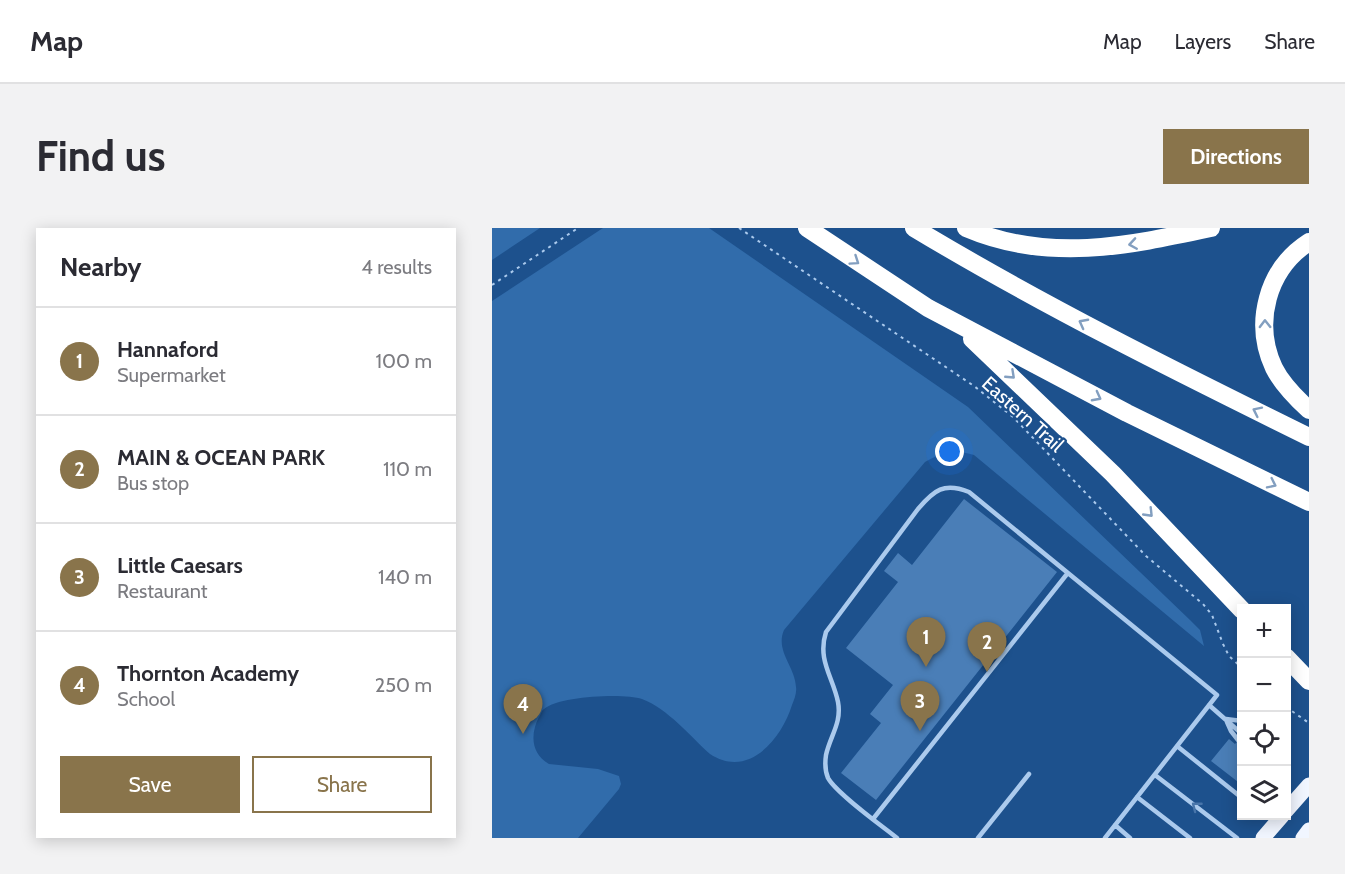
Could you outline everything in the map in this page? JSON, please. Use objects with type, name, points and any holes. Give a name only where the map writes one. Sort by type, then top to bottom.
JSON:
[{"type":"highway","points":[[807,228],[868,270],[952,321],[1127,413],[1309,502]]},
{"type":"highway","points":[[914,228],[990,274],[1136,352],[1309,437]]},
{"type":"highway","points":[[966,228],[1016,243],[1068,250],[1122,246],[1210,228]]},
{"type":"highway","points":[[1309,242],[1294,254],[1277,274],[1267,300],[1264,326],[1274,369],[1309,410]]},
{"type":"highway","points":[[952,321],[1105,466],[1237,605]]},
{"type":"highway","points":[[1288,658],[1309,681]]},
{"type":"main road","points":[[1291,806],[1309,785]]},
{"type":"main road","points":[[1263,838],[1279,820]]},
{"type":"main road","points":[[1303,838],[1309,830]]},
{"type":"lane","points":[[897,838],[835,786],[826,772],[826,755],[838,722],[838,704],[825,663],[823,640],[826,632],[918,509],[930,496],[945,488],[960,488],[969,492],[1217,695],[1105,838]]},
{"type":"lane","points":[[873,819],[1067,574]]},
{"type":"lane","points":[[1209,705],[1237,729]]},
{"type":"lane","points":[[1226,719],[1237,720]]},
{"type":"lane","points":[[1226,719],[1237,739]]},
{"type":"lane","points":[[1177,746],[1237,794]]},
{"type":"lane","points":[[978,838],[1029,774]]},
{"type":"lane","points":[[1155,775],[1237,838]]},
{"type":"lane","points":[[1137,797],[1191,838]]},
{"type":"lane","points":[[1115,825],[1130,838]]},
{"type":"path","points":[[492,285],[578,228]]},
{"type":"path","name":"Eastern Trail","points":[[739,228],[974,386],[1012,417],[1146,556],[1203,604],[1212,615],[1222,644],[1229,656],[1237,663]]},
{"type":"path","points":[[1291,710],[1309,723]]},
{"type":"shaded area","points":[[492,228],[540,228],[492,260]]},
{"type":"shaded area","points":[[603,228],[709,228],[968,407],[1200,630],[1204,646],[974,455],[961,452],[943,454],[925,462],[784,630],[782,645],[795,679],[796,694],[780,731],[761,752],[750,759],[737,762],[724,761],[710,754],[660,709],[642,699],[621,696],[563,701],[544,709],[536,723],[533,737],[539,755],[549,764],[598,769],[619,776],[621,784],[619,789],[578,838],[492,838],[492,301]]},
{"type":"building","points":[[964,499],[1057,572],[876,800],[841,773],[881,723],[870,714],[893,685],[846,648],[898,582],[884,571],[898,553],[912,565]]},
{"type":"building","points":[[1229,739],[1235,744],[1237,742],[1237,781],[1211,761]]},
{"type":"place","name":"Hannaford","points":[[926,667]]},
{"type":"place","name":"MAIN & OCEAN PARK","points":[[987,672]]},
{"type":"place","name":"Little Caesars","points":[[920,731]]},
{"type":"place","name":"Thornton Academy","points":[[523,734]]}]
